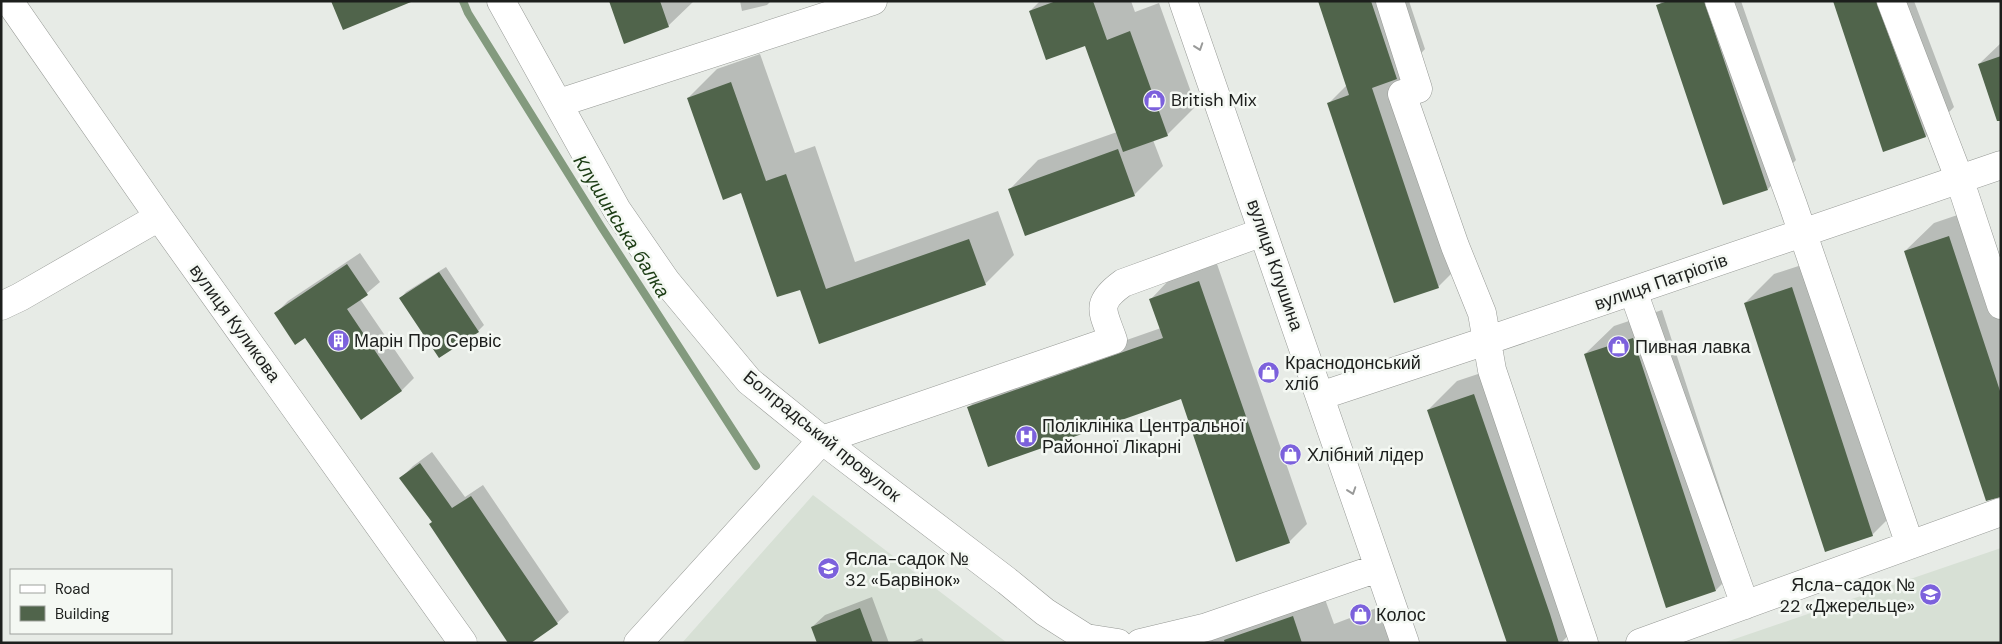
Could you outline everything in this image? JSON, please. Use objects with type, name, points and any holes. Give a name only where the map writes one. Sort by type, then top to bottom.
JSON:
[{"type":"street","name":"вулиця Куликова","points":[[9,1],[159,217],[463,643]]},
{"type":"street","name":"Болградський провулок","points":[[501,1],[617,210],[666,281],[749,381],[822,440],[1045,612],[1086,638],[1118,643]]},
{"type":"street","points":[[559,103],[873,1]]},
{"type":"street","name":"вулиця Клушина","points":[[1183,1],[1405,643]]},
{"type":"street","points":[[1390,1],[1418,89],[1402,94],[1455,246],[1482,313],[1492,370],[1584,643]]},
{"type":"street","points":[[1719,1],[1794,205],[1802,234],[1910,545]]},
{"type":"street","points":[[1891,1],[1959,178],[2000,298]]},
{"type":"street","name":"вулиця Патріотів","points":[[1320,396],[2001,165]]},
{"type":"street","points":[[1,306],[159,217]]},
{"type":"street","points":[[638,643],[822,440],[1113,340],[1102,308],[1108,294],[1123,283],[1263,232]]},
{"type":"street","points":[[1633,290],[1745,605]]},
{"type":"street","points":[[1640,643],[2001,512]]},
{"type":"street","points":[[1140,643],[1207,628],[1378,568]]},
{"type":"shaded area","name":"Ясла-садок № 32 «Барвінок»","points":[[813,495],[1006,642],[1006,643],[682,643]]},
{"type":"shaded area","name":"Ясла-садок № 22 «Джерельце»","points":[[2001,548],[2001,643],[1723,643]]},
{"type":"building","points":[[331,1],[411,1],[411,2],[343,30]]},
{"type":"building","points":[[609,1],[660,1],[669,27],[624,44]]},
{"type":"building","points":[[1056,1],[1093,1],[1107,40],[1130,31],[1168,136],[1123,152],[1085,46],[1046,60],[1029,11]]},
{"type":"building","points":[[1318,1],[1371,1],[1397,79],[1372,88],[1439,288],[1394,303],[1327,103],[1349,95]]},
{"type":"building","points":[[1668,1],[1704,1],[1768,190],[1723,205],[1656,5]]},
{"type":"building","points":[[1833,1],[1876,1],[1926,137],[1883,152]]},
{"type":"building","points":[[2001,56],[2001,121],[1997,121],[1978,64]]},
{"type":"building","points":[[731,82],[766,181],[786,174],[826,289],[969,239],[986,285],[819,344],[800,290],[777,297],[741,193],[723,200],[687,98]]},
{"type":"building","points":[[1118,149],[1135,196],[1025,236],[1008,189]]},
{"type":"building","points":[[1949,236],[2001,394],[2001,497],[1986,501],[1904,251]]},
{"type":"building","name":"Марін Про Сервіс","points":[[347,264],[368,295],[347,309],[402,391],[361,420],[305,338],[295,345],[274,313]]},
{"type":"building","points":[[439,272],[479,332],[439,358],[399,298]]},
{"type":"building","name":"Поліклініка Центральної Районної Лікарні","points":[[1199,281],[1290,543],[1236,562],[1181,399],[988,467],[967,407],[1163,338],[1149,299]]},
{"type":"building","points":[[1792,287],[1873,536],[1825,552],[1744,303]]},
{"type":"building","points":[[1633,338],[1716,591],[1666,608],[1584,354]]},
{"type":"building","points":[[1474,394],[1559,643],[1507,643],[1427,410]]},
{"type":"building","points":[[420,463],[452,508],[471,496],[558,624],[531,643],[508,643],[429,524],[432,522],[399,478]]},
{"type":"building","points":[[860,608],[873,643],[817,643],[811,627]]},
{"type":"building","points":[[1293,616],[1302,643],[1225,643],[1224,640]]},
{"type":"waterway","name":"Клушинська балка","points":[[463,1],[468,13],[602,228],[756,466]]},
{"type":"place","name":"British Mix","points":[[1155,100]]},
{"type":"place","name":"Марін Про Сервіс","points":[[338,341]]},
{"type":"place","name":"Пивная лавка","points":[[1619,347]]},
{"type":"place","name":"Краснодонський хліб","points":[[1269,373]]},
{"type":"place","name":"Поліклініка Центральної Районної Лікарні","points":[[1026,436]]},
{"type":"place","name":"Хлібний лідер","points":[[1291,455]]},
{"type":"place","name":"Ясла-садок № 32 «Барвінок»","points":[[829,569]]},
{"type":"place","name":"Ясла-садок № 22 «Джерельце»","points":[[1931,595]]},
{"type":"place","name":"Колос","points":[[1360,615]]}]
